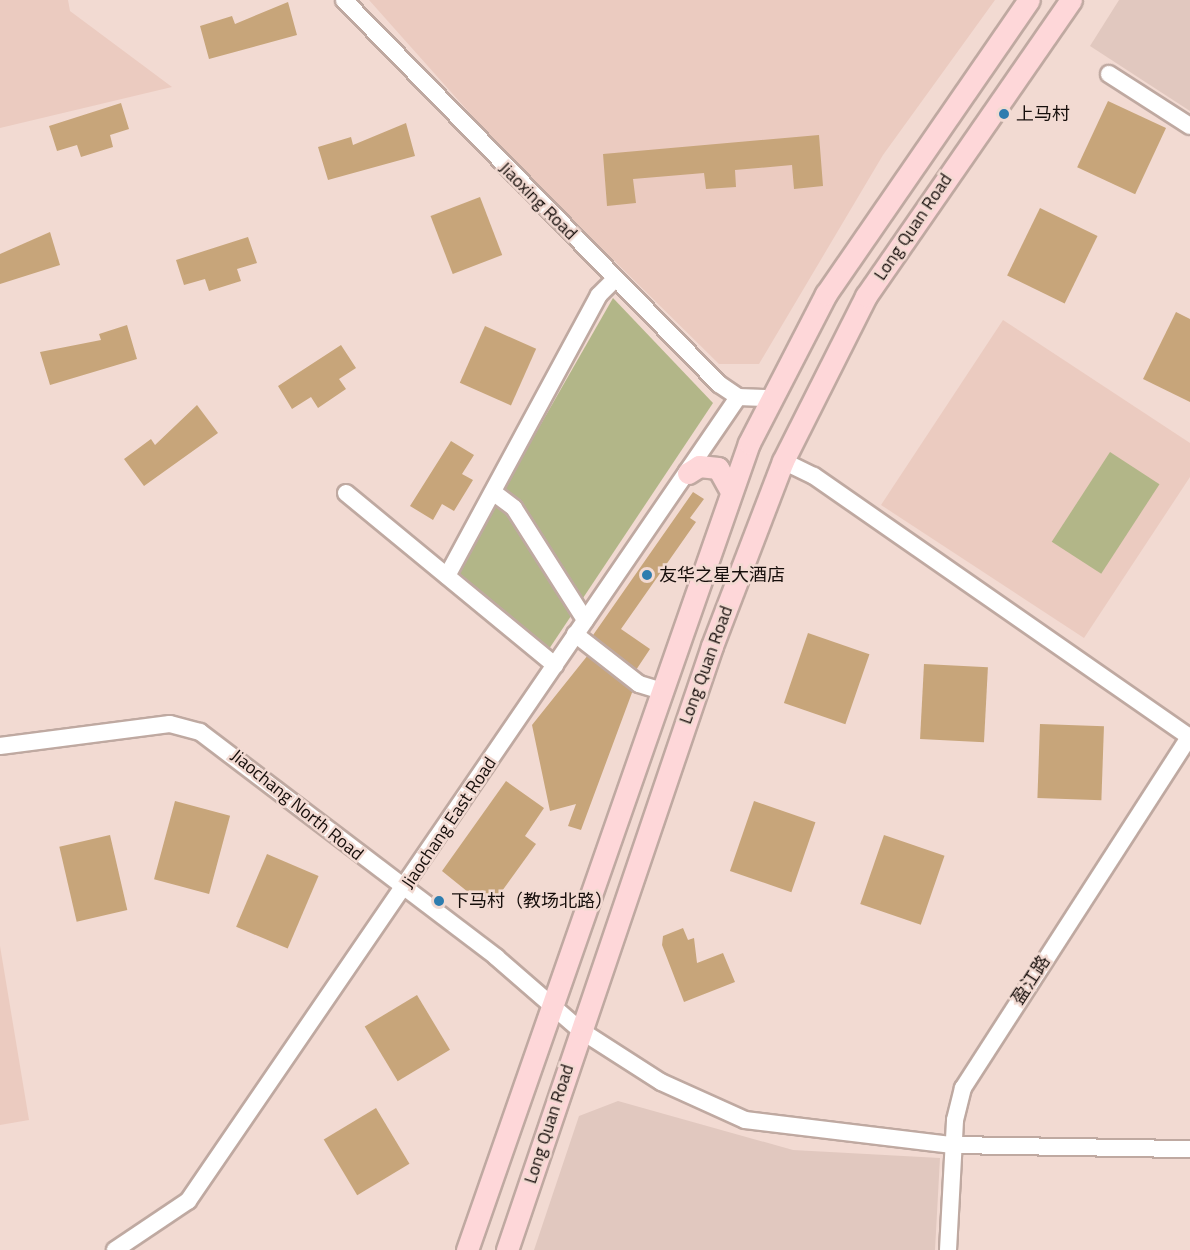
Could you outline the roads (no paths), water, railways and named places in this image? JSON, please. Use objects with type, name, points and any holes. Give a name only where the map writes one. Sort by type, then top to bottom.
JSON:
[{"type":"main road","name":"Long Quan Road","points":[[467,1250],[555,1003],[730,491],[771,399],[797,344],[882,205],[1029,0]]},
{"type":"main road","name":"Long Quan Road","points":[[507,1250],[712,646],[783,461],[866,296],[1071,0]]},
{"type":"main road","points":[[688,473],[699,465],[718,468],[730,491]]},
{"type":"street","name":"Jiaoxing Road","points":[[344,0],[615,279],[738,397]]},
{"type":"street","points":[[1109,74],[1190,126]]},
{"type":"street","points":[[447,576],[599,295],[615,279]]},
{"type":"street","points":[[738,397],[771,399]]},
{"type":"street","name":"Jiaochang East Road","points":[[115,1250],[188,1201],[404,890],[738,397]]},
{"type":"street","points":[[783,461],[824,483],[1190,736]]},
{"type":"street","points":[[493,492],[514,508],[585,620]]},
{"type":"street","points":[[345,493],[555,665]]},
{"type":"street","points":[[576,634],[639,684],[662,691]]},
{"type":"street","name":"Jiaochang North Road","points":[[0,747],[170,724],[200,732],[404,890],[555,1003],[580,1030],[661,1082],[745,1120],[954,1145],[1190,1149]]},
{"type":"street","name":"盈江路","points":[[948,1250],[954,1145],[963,1088],[975,1064],[1190,736]]},
{"type":"place","name":"上马村","points":[[1004,114]]},
{"type":"place","name":"友华之星大酒店","points":[[647,575]]},
{"type":"place","name":"下马村（教场北路）","points":[[439,901]]}]
